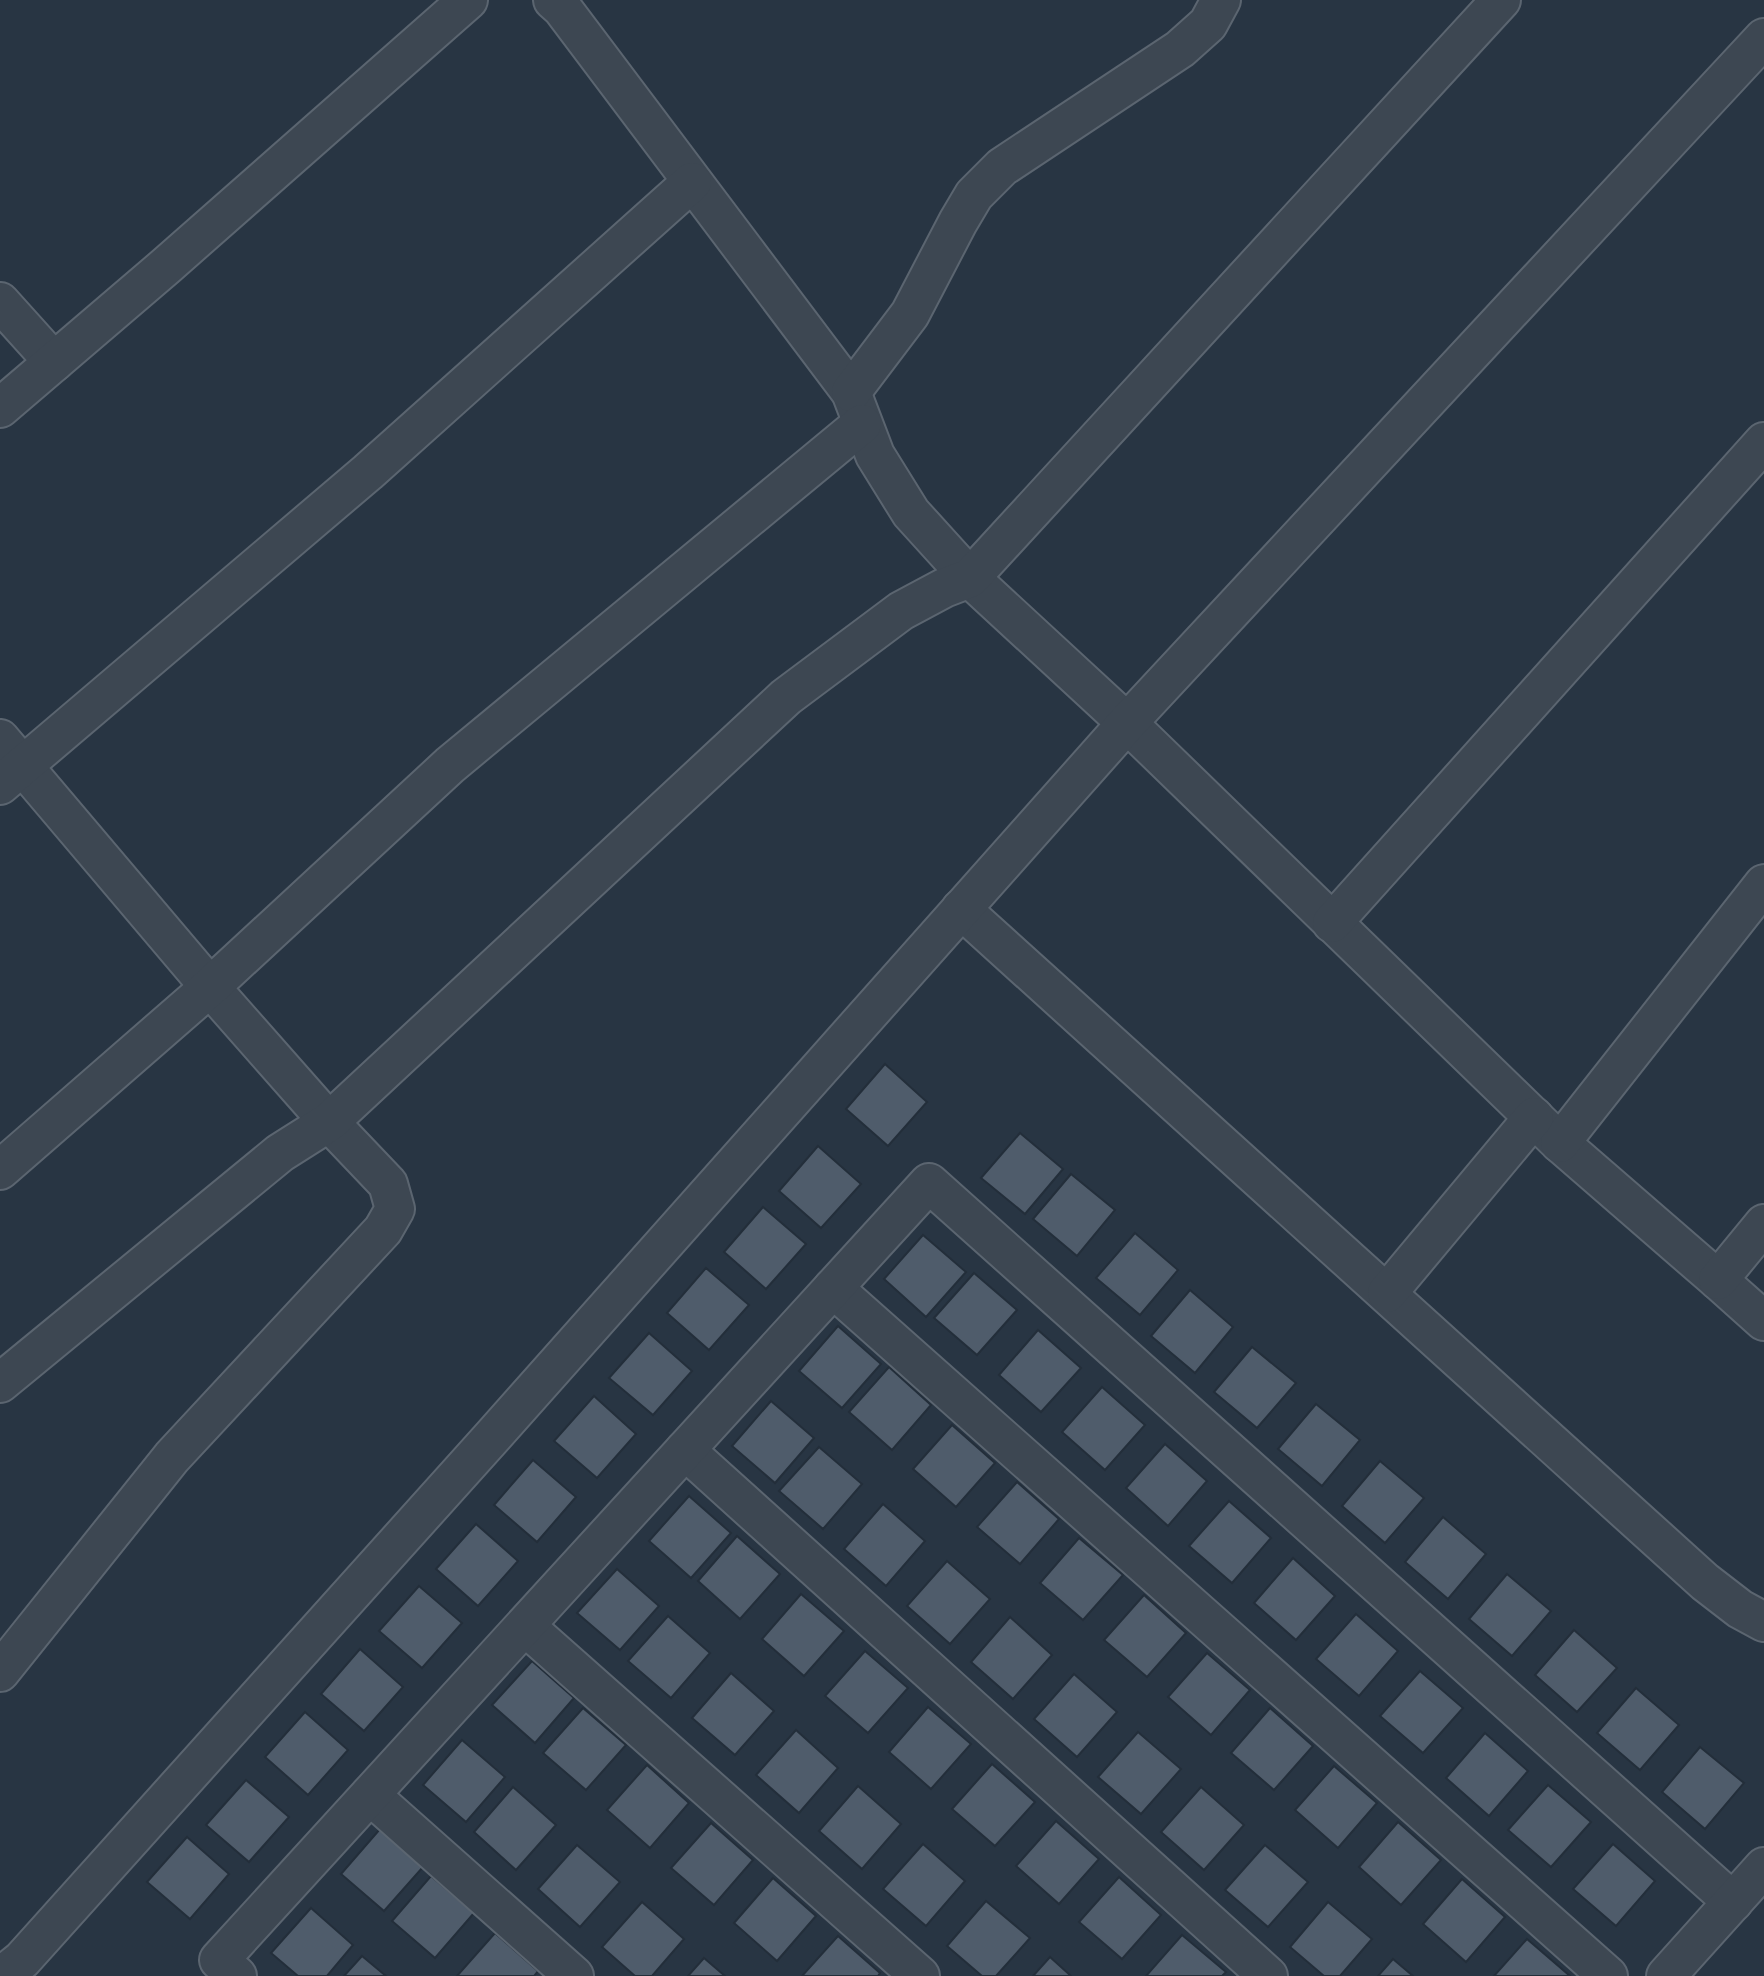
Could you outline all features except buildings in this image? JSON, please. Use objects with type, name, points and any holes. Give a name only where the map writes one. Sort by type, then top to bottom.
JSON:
[{"type":"street","points":[[0,408],[468,0]]},
{"type":"street","points":[[553,0],[692,182],[856,408],[875,455],[911,513],[970,578],[1127,723],[1547,1130],[1764,1321]]},
{"type":"street","points":[[0,1170],[210,987],[450,765],[856,408],[974,195],[1002,167],[1180,49],[1208,24],[1221,0]]},
{"type":"street","points":[[0,1383],[280,1153],[329,1122],[786,697],[901,611],[970,578],[1501,0]]},
{"type":"street","points":[[2,1976],[22,1960],[462,1471],[1127,723],[1764,38]]},
{"type":"street","points":[[0,1672],[172,1457],[383,1230],[395,1209],[388,1184],[7,763],[368,472],[692,182]]},
{"type":"street","points":[[0,302],[54,362]]},
{"type":"street","points":[[1332,923],[1763,445]]},
{"type":"street","points":[[1387,1293],[1547,1130],[1764,884]]},
{"type":"street","points":[[961,909],[1705,1582],[1740,1609],[1764,1622]]},
{"type":"street","points":[[237,1976],[219,1960],[929,1183],[1733,1902]]},
{"type":"street","points":[[1718,1280],[1764,1224]]},
{"type":"street","points":[[833,1288],[1608,1976]]},
{"type":"street","points":[[685,1450],[1268,1976]]},
{"type":"street","points":[[525,1626],[920,1976]]},
{"type":"street","points":[[370,1795],[574,1976]]},
{"type":"street","points":[[1666,1976],[1764,1867]]}]
